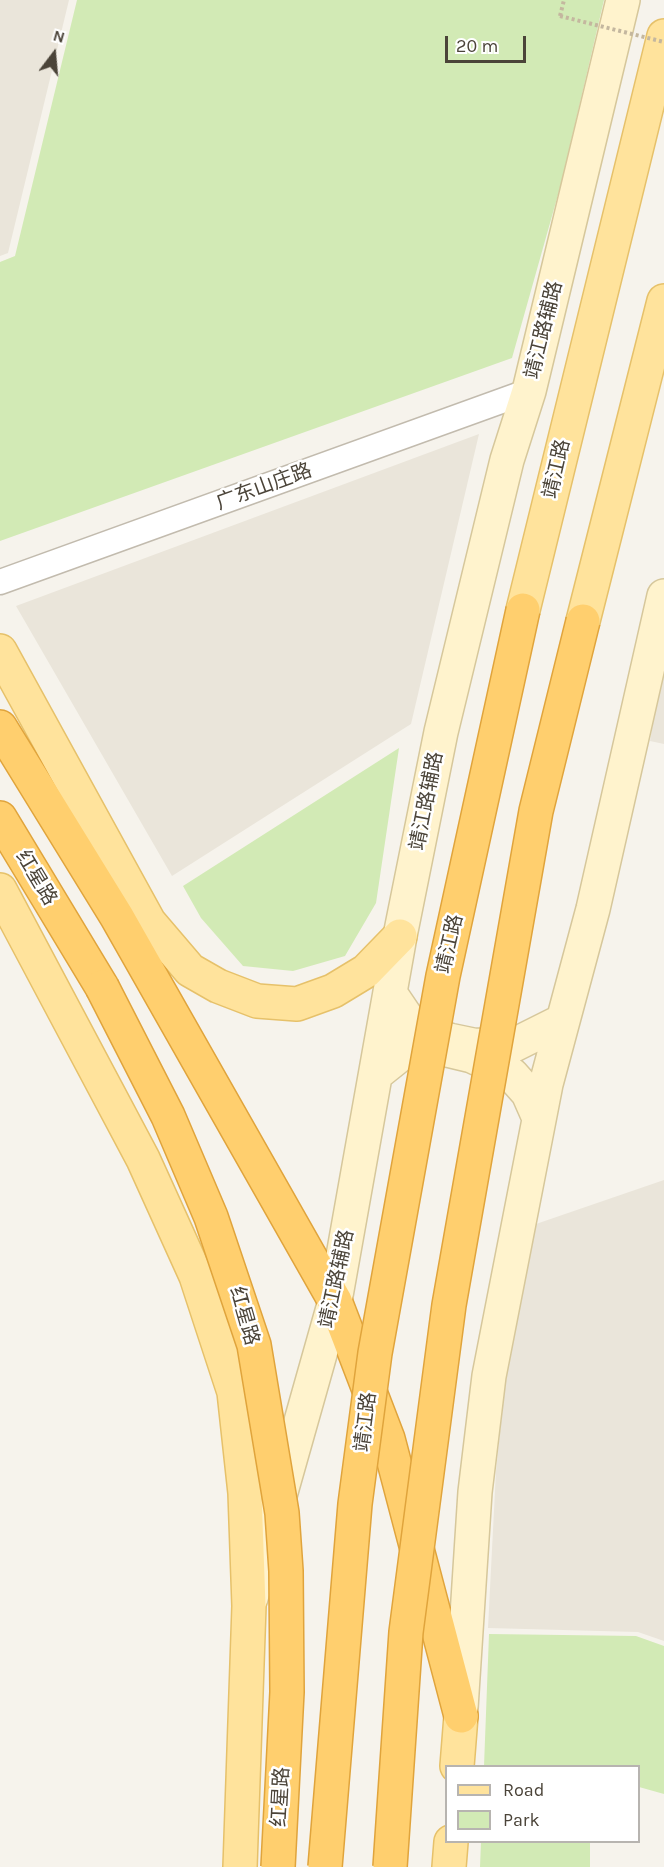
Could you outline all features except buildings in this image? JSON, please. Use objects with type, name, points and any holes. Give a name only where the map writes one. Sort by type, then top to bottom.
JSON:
[{"type":"highway","name":"靖江路","points":[[325,1867],[355,1504],[375,1353],[443,976],[523,610]]},
{"type":"highway","points":[[390,1867],[406,1632],[449,1305],[536,811],[583,621]]},
{"type":"highway","points":[[0,727],[117,917],[334,1301],[387,1439],[460,1716]]},
{"type":"highway","name":"红星路","points":[[0,818],[102,987],[168,1116],[231,1273],[254,1345],[282,1513],[286,1571],[287,1680],[278,1867]]},
{"type":"main road","name":"靖江路","points":[[523,610],[664,36]]},
{"type":"main road","points":[[583,621],[664,301]]},
{"type":"main road","points":[[0,651],[149,922],[190,970],[218,986],[257,1001],[297,1004],[333,992],[366,972],[400,936]]},
{"type":"main road","points":[[0,890],[143,1159],[196,1276],[234,1392],[245,1493],[249,1606],[240,1867]]},
{"type":"main road","points":[[457,1765],[460,1716]]},
{"type":"main road","points":[[449,1867],[451,1843]]},
{"type":"street","name":"靖江路辅路","points":[[249,1606],[334,1301],[400,936],[441,732],[507,460],[528,391],[623,0]]},
{"type":"street","name":"广东山庄路","points":[[0,582],[528,391]]},
{"type":"street","points":[[460,1716],[476,1492],[489,1376],[539,1118],[562,1021],[593,909],[664,596]]},
{"type":"street","points":[[117,917],[125,879]]},
{"type":"street","points":[[140,957],[190,970]]},
{"type":"street","points":[[390,993],[413,1027],[449,1040],[473,1045],[512,1046],[562,1021]]},
{"type":"street","points":[[376,1074],[406,1050],[447,1050],[472,1056],[512,1076],[528,1093],[539,1118]]},
{"type":"path","points":[[564,0],[560,16],[664,42]]},
{"type":"shaded area","points":[[0,0],[69,0],[8,253],[0,256]]},
{"type":"shaded area","points":[[479,434],[411,724],[172,876],[16,606]]},
{"type":"shaded area","points":[[664,655],[664,744],[650,741]]},
{"type":"shaded area","points":[[664,1180],[664,1641],[638,1632],[488,1628],[496,1471],[507,1363],[536,1224]]},
{"type":"green space","points":[[77,0],[604,0],[561,184],[512,358],[0,541],[0,262],[15,256]]},
{"type":"green space","points":[[399,748],[376,903],[345,956],[293,971],[243,966],[201,918],[183,886]]},
{"type":"green space","points":[[489,1634],[636,1636],[664,1646],[664,1794],[640,1787],[640,1765],[484,1765]]},
{"type":"green space","points":[[481,1843],[590,1843],[590,1867],[480,1867]]}]
